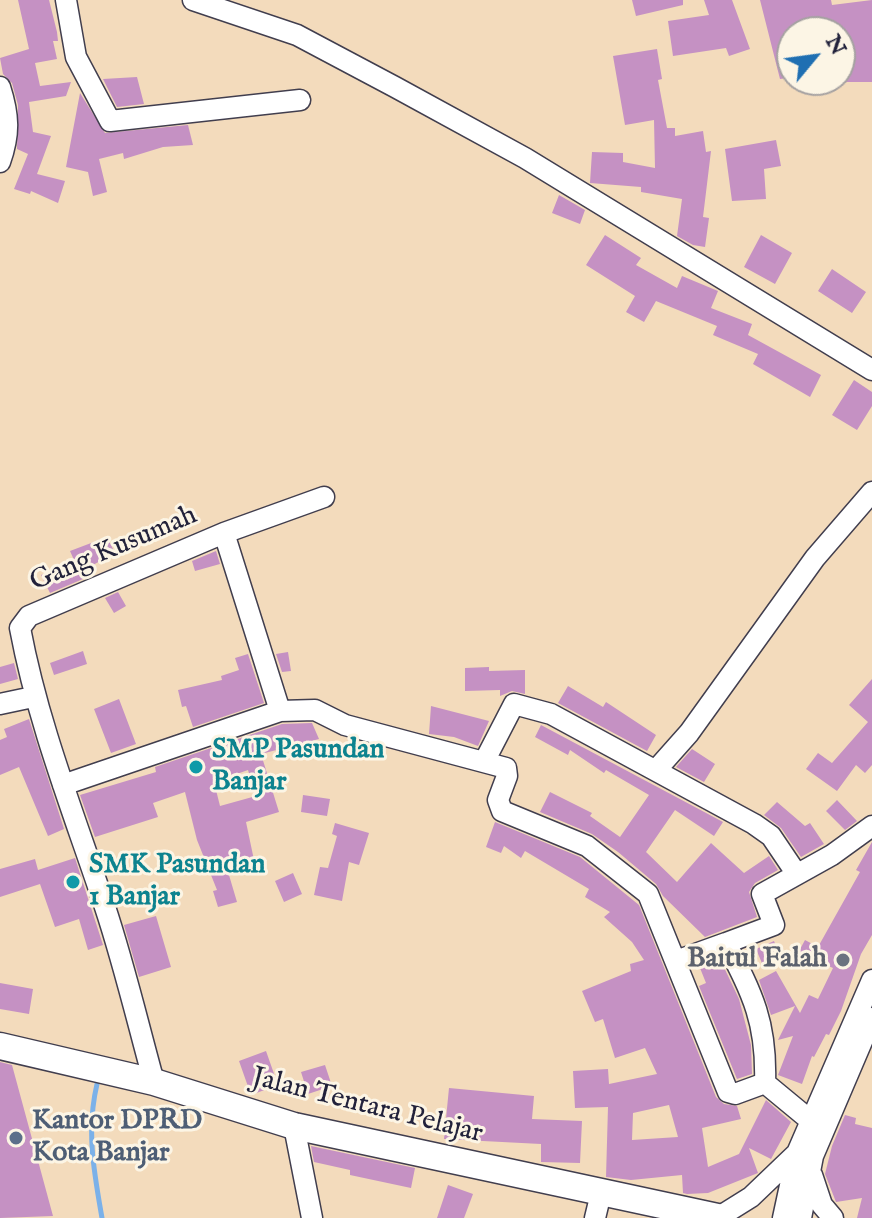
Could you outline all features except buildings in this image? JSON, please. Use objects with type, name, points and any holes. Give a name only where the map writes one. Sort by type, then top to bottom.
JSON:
[{"type":"main road","name":"Jalan Tentara Pelajar","points":[[0,1046],[154,1082],[294,1126],[598,1205],[720,1218]]},
{"type":"street","points":[[66,0],[76,57],[110,121],[300,100]]},
{"type":"street","points":[[193,0],[297,35],[395,87],[525,158],[872,370]]},
{"type":"street","points":[[0,87],[8,113],[9,138],[0,162]]},
{"type":"street","points":[[657,769],[689,733],[815,558],[872,492]]},
{"type":"street","points":[[224,533],[324,497]]},
{"type":"street","name":"Gang Kusumah","points":[[154,1082],[107,911],[33,697],[20,628],[23,621],[224,533],[280,711]]},
{"type":"street","points":[[0,704],[33,697]]},
{"type":"street","points":[[485,760],[511,707],[518,703],[551,714],[657,769],[771,836],[796,873]]},
{"type":"street","points":[[63,785],[280,711],[315,710],[345,725],[506,768],[508,772],[498,800],[502,811],[587,846],[648,894],[723,1086],[735,1094],[765,1083]]},
{"type":"street","points":[[676,961],[774,925],[762,894],[832,855],[872,826],[866,817],[872,810]]},
{"type":"street","points":[[726,943],[754,996],[767,1044],[765,1083]]},
{"type":"street","points":[[801,1218],[805,1154],[811,1121],[872,980]]},
{"type":"street","points":[[783,1218],[805,1154],[872,1018]]},
{"type":"street","points":[[765,1083],[811,1121]]},
{"type":"street","points":[[294,1126],[312,1218]]},
{"type":"street","points":[[720,1218],[805,1154]]},
{"type":"street","points":[[805,1154],[814,1188],[833,1218]]},
{"type":"waterway","points":[[97,1084],[92,1135],[102,1218]]},
{"type":"place","name":"SMP Pasundan Banjar","points":[[196,767]]},
{"type":"place","name":"SMK Pasundan 1 Banjar","points":[[73,882]]},
{"type":"place","name":"Baitul Falah","points":[[843,960]]},
{"type":"place","name":"Kantor DPRD Kota Banjar","points":[[16,1138]]}]
